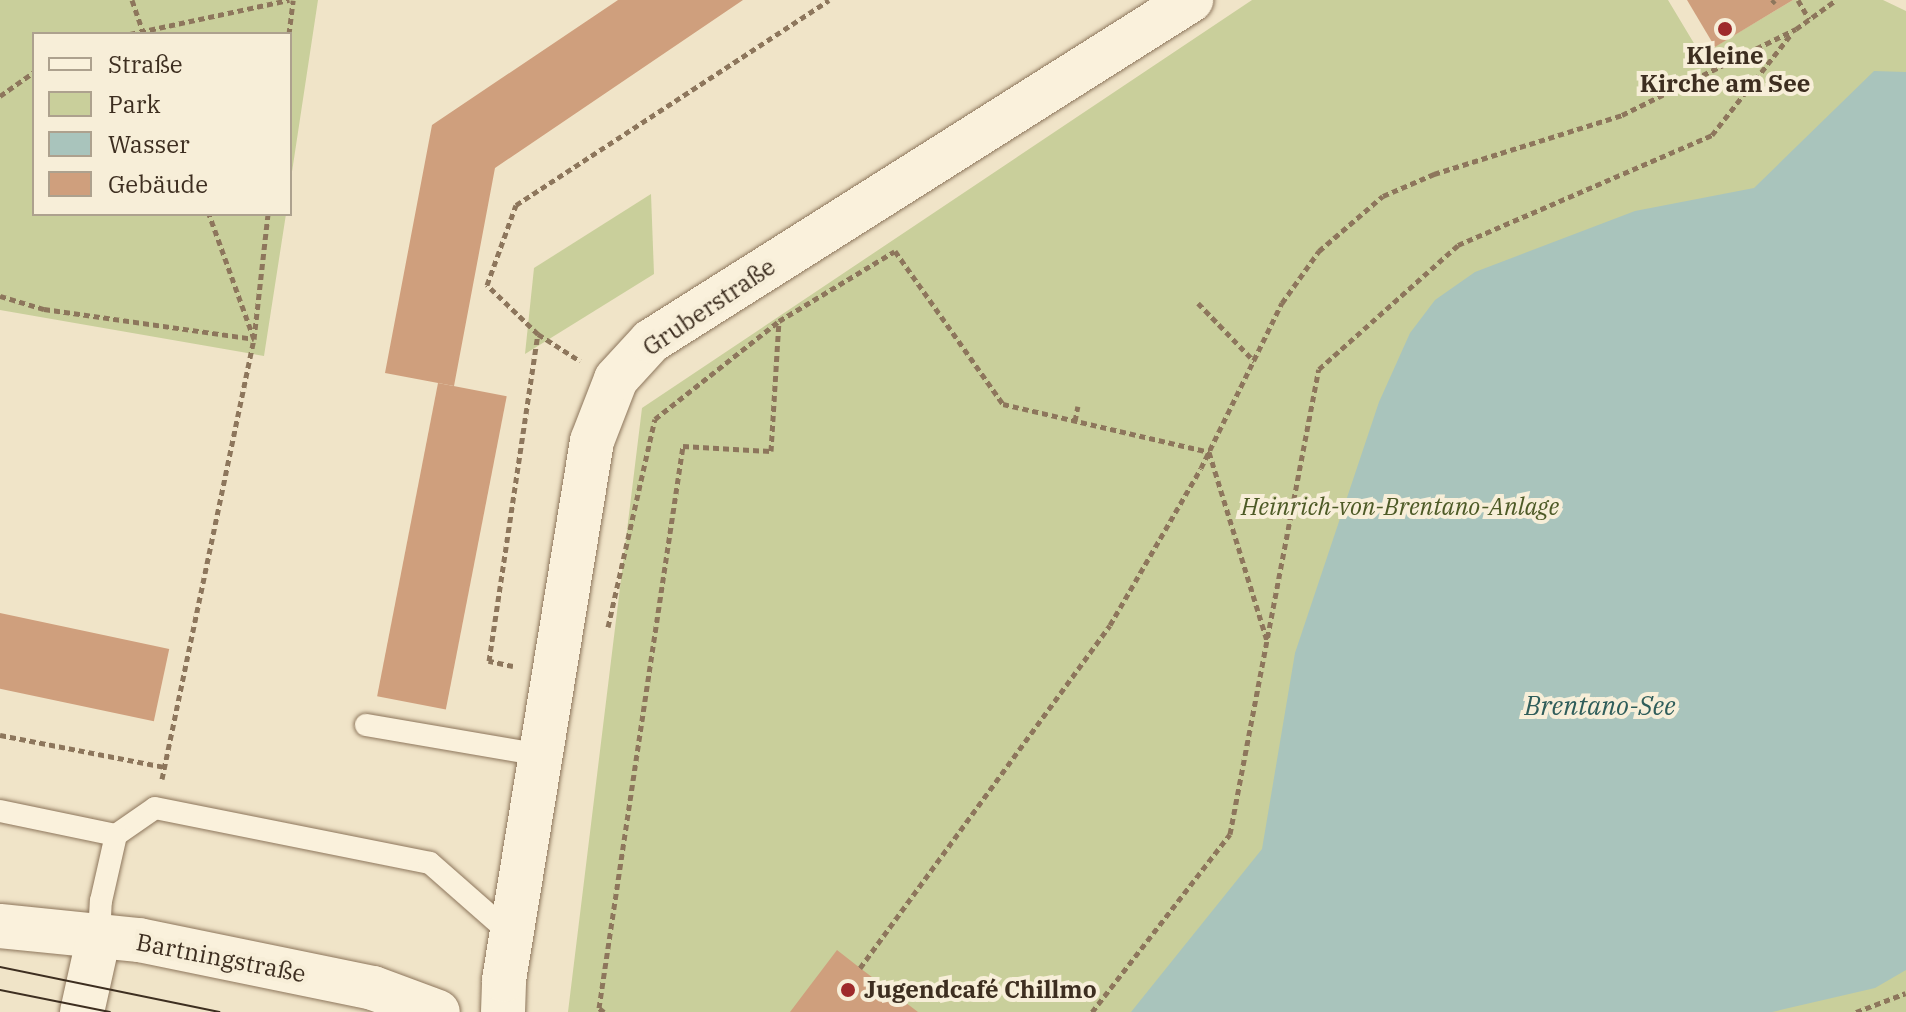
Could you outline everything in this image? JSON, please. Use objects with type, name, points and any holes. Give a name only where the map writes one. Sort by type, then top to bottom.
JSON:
[{"type":"street","name":"Gruberstraße","points":[[503,1012],[512,935],[592,441],[616,379],[651,341],[1191,0]]},
{"type":"street","name":"Bartningstraße","points":[[0,926],[99,936],[373,988],[438,1012]]},
{"type":"street","points":[[82,1012],[99,936]]},
{"type":"lane","points":[[366,725],[541,755]]},
{"type":"lane","points":[[99,936],[101,901],[116,835],[155,808],[430,863],[512,935]]},
{"type":"lane","points":[[0,811],[116,835]]},
{"type":"path","points":[[132,0],[143,32],[291,0],[289,32]]},
{"type":"path","points":[[587,366],[538,334],[487,285],[516,205],[829,0]]},
{"type":"path","points":[[1798,0],[1809,19]]},
{"type":"path","points":[[860,968],[1110,625],[1209,452],[1282,303],[1319,251],[1383,196],[1434,174],[1622,115],[1796,29],[1836,0]]},
{"type":"path","points":[[1092,1012],[1230,834],[1319,369],[1458,245],[1712,135],[1796,29]]},
{"type":"path","points":[[0,96],[32,73]]},
{"type":"path","points":[[210,216],[254,339]]},
{"type":"path","points":[[155,808],[254,339],[268,216]]},
{"type":"path","points":[[608,630],[655,419],[779,321],[895,251],[1003,404],[1209,452]]},
{"type":"path","points":[[0,296],[44,309],[254,339]]},
{"type":"path","points":[[1198,303],[1254,361]]},
{"type":"path","points":[[604,1012],[599,1008],[683,446],[771,451],[779,321]]},
{"type":"path","points":[[527,668],[489,661],[538,334]]},
{"type":"path","points":[[1075,421],[1078,406]]},
{"type":"path","points":[[1209,452],[1267,641]]},
{"type":"path","points":[[0,735],[164,767]]},
{"type":"path","points":[[1856,1012],[1906,993]]},
{"type":"green space","points":[[0,0],[318,0],[292,172],[292,32],[32,32],[32,216],[286,216],[264,356],[0,310]]},
{"type":"green space","name":"Heinrich-von-Brentano-Anlage","points":[[1252,0],[1668,0],[1701,55],[1793,0],[1883,0],[1906,11],[1906,1012],[568,1012],[642,408]]},
{"type":"green space","points":[[651,194],[654,274],[525,354],[534,268]]},
{"type":"water","name":"Brentano-See","points":[[1874,71],[1906,72],[1906,970],[1875,988],[1772,1012],[1131,1012],[1262,849],[1295,653],[1379,402],[1410,333],[1435,300],[1475,272],[1635,211],[1754,188]]},
{"type":"building","points":[[618,0],[743,0],[495,168],[454,386],[385,373],[432,125]]},
{"type":"building","name":"Kleine Kirche am See","points":[[1687,0],[1793,0],[1715,47]]},
{"type":"building","points":[[438,383],[507,396],[446,709],[377,696]]},
{"type":"building","points":[[0,613],[169,649],[154,721],[0,689]]},
{"type":"building","name":"Jugendcafé Chillmo","points":[[837,950],[860,968],[918,1012],[790,1012]]},
{"type":"tram line","points":[[0,967],[219,1012]]},
{"type":"tram line","points":[[0,990],[110,1012]]},
{"type":"place","name":"Kleine Kirche am See","points":[[1725,29]]},
{"type":"place","name":"Jugendcafé Chillmo","points":[[848,990]]}]
